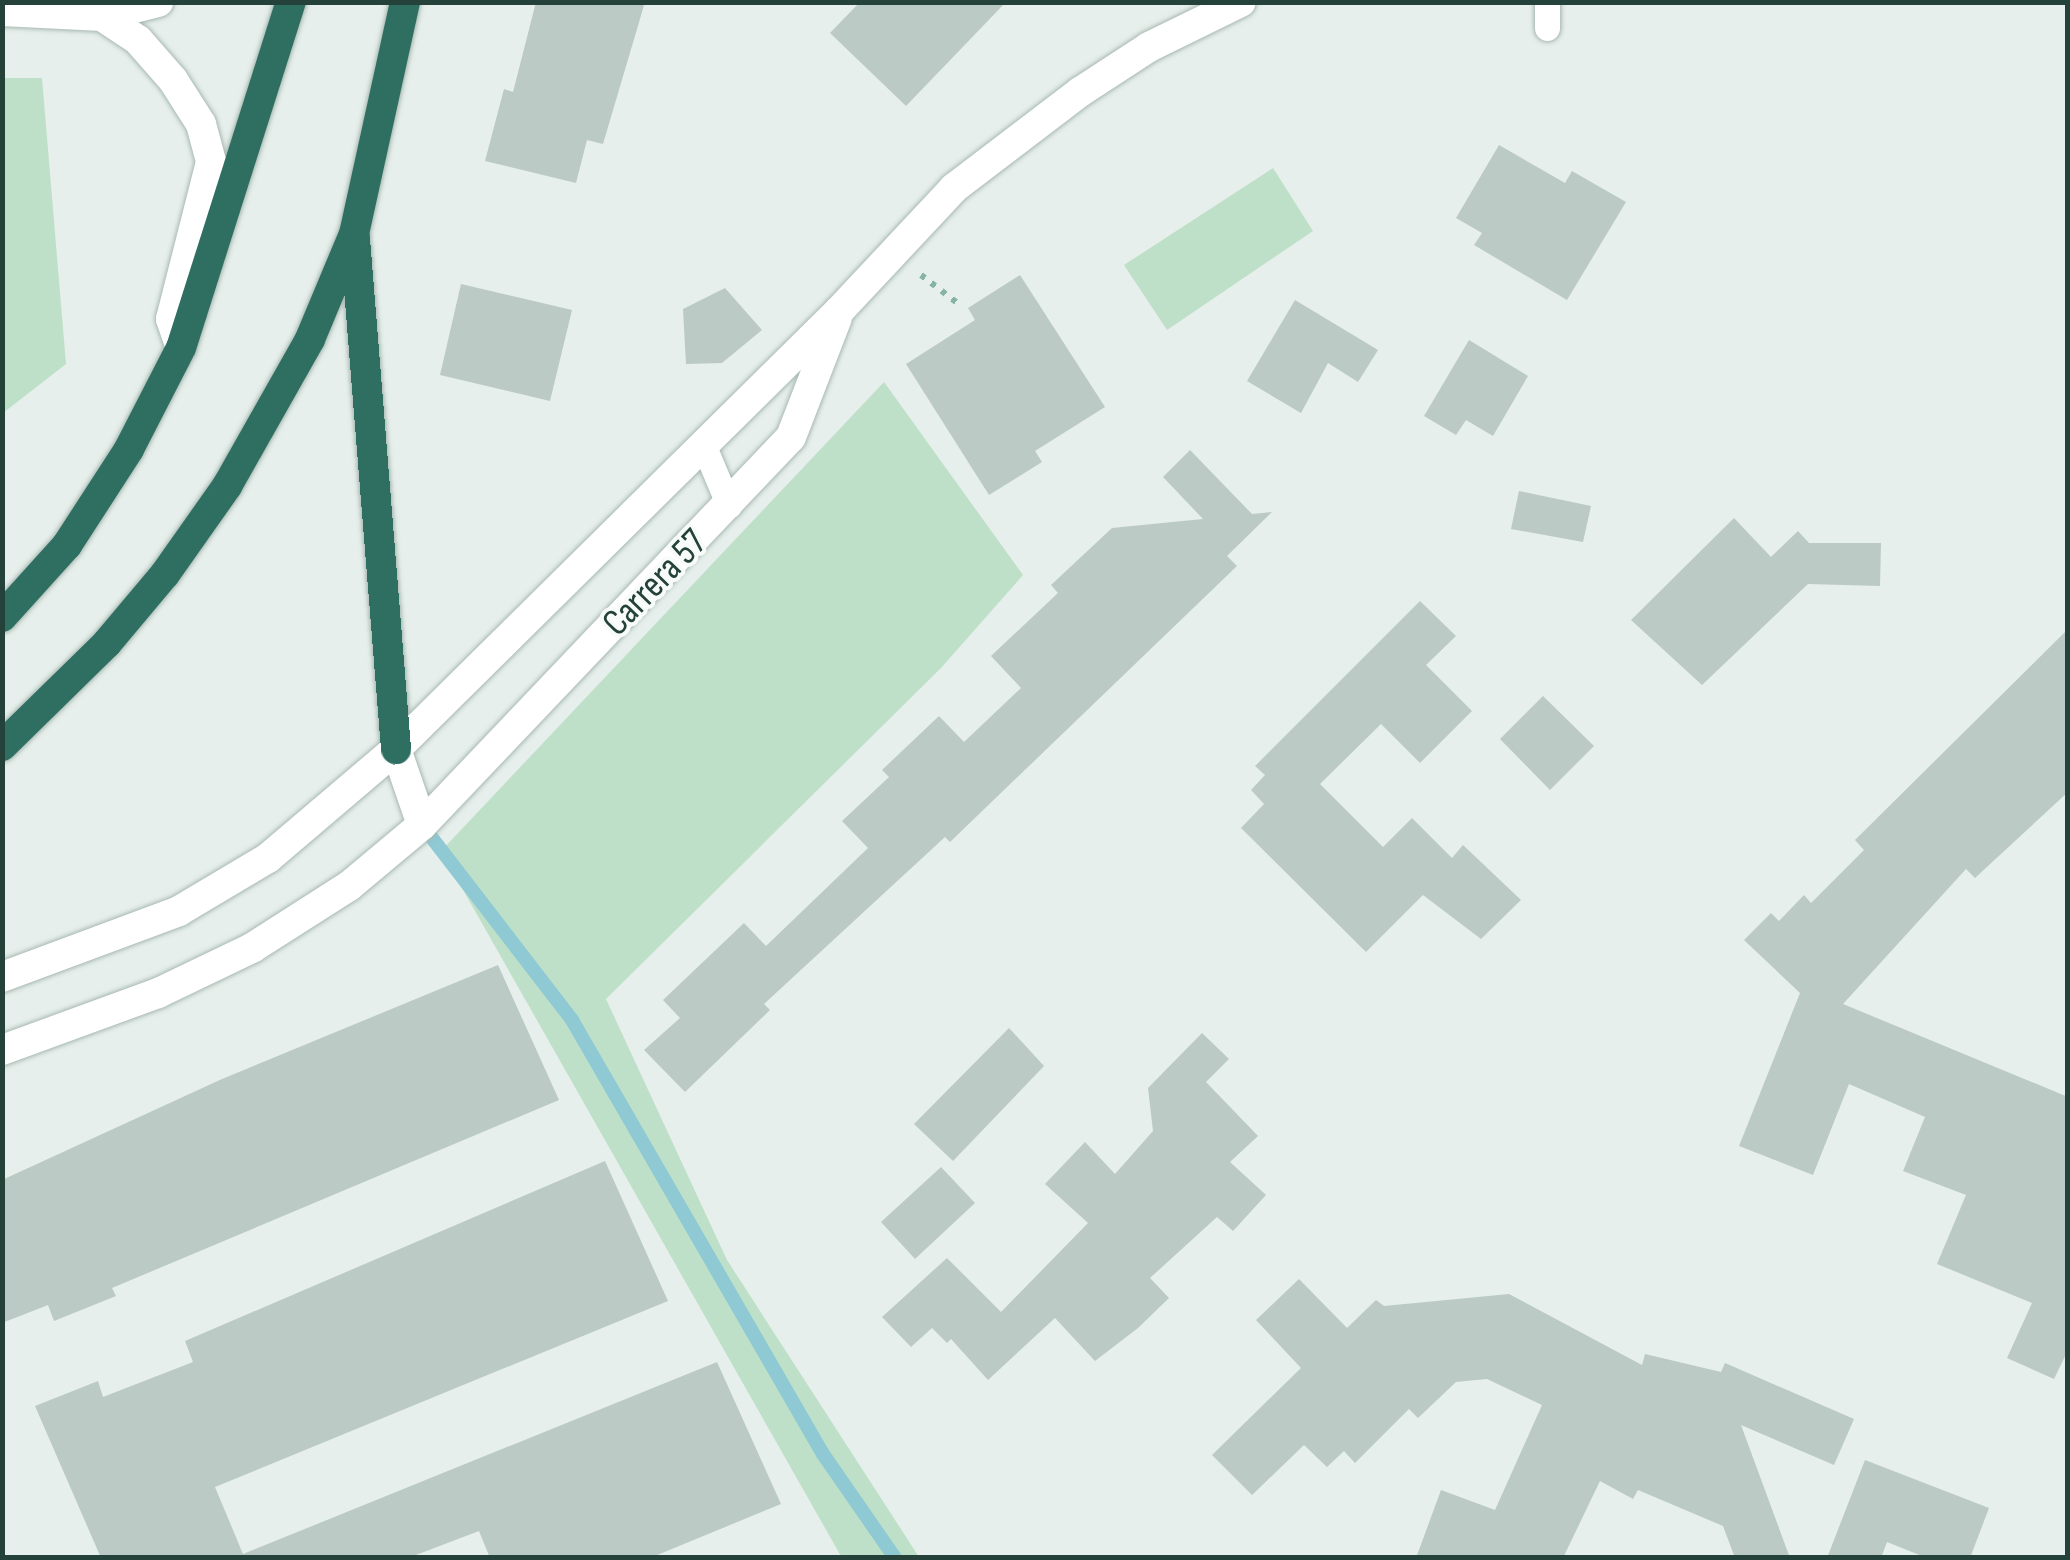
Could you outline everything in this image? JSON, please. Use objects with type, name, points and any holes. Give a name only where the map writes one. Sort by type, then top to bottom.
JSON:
[{"type":"highway","points":[[2,617],[66,545],[129,448],[181,348],[291,2]]},
{"type":"highway","points":[[2,746],[107,642],[227,486],[310,339],[354,234],[405,2]]},
{"type":"highway","points":[[354,234],[396,749]]},
{"type":"street","points":[[2,11],[102,16],[158,2]]},
{"type":"street","name":"Carrera 57","points":[[2,978],[179,911],[268,858],[396,749],[840,311],[902,238],[1008,143],[1150,47],[1241,2]]},
{"type":"street","points":[[102,16],[138,40],[173,80],[202,124],[212,162],[172,319],[181,348]]},
{"type":"street","name":"Carrera 57","points":[[2,1050],[158,993],[252,948],[349,886],[422,825],[791,437],[840,311]]},
{"type":"street","points":[[396,749],[422,825]]},
{"type":"lane","points":[[703,444],[728,506]]},
{"type":"green space","points":[[3,78],[42,78],[66,364],[3,413]]},
{"type":"green space","points":[[1273,168],[1313,231],[1167,330],[1124,265]]},
{"type":"green space","points":[[884,382],[1023,575],[941,668],[606,999],[727,1260],[919,1557],[842,1558],[441,851]]},
{"type":"building","points":[[536,2],[645,2],[603,144],[587,140],[576,183],[485,161],[504,89],[513,92]]},
{"type":"building","points":[[860,2],[1006,2],[906,106],[830,33]]},
{"type":"building","points":[[1499,145],[1565,183],[1572,171],[1626,202],[1567,300],[1474,245],[1482,233],[1456,218]]},
{"type":"building","points":[[1020,275],[1105,407],[1035,451],[1042,462],[989,495],[906,364],[975,320],[968,308]]},
{"type":"building","points":[[461,284],[572,310],[550,401],[440,375]]},
{"type":"building","points":[[725,288],[762,330],[722,363],[686,364],[683,309]]},
{"type":"building","points":[[1295,300],[1378,350],[1358,382],[1328,363],[1301,413],[1247,381]]},
{"type":"building","points":[[1469,340],[1528,376],[1493,436],[1466,420],[1456,435],[1424,416]]},
{"type":"building","points":[[1190,450],[1252,514],[1272,512],[1227,556],[1237,566],[950,842],[945,837],[764,1004],[770,1010],[685,1092],[644,1050],[680,1018],[663,1000],[744,923],[766,946],[868,848],[842,821],[889,777],[882,770],[939,716],[964,742],[1021,688],[991,656],[1058,593],[1051,585],[1112,528],[1203,519],[1163,477]]},
{"type":"building","points":[[1519,491],[1591,506],[1583,542],[1511,529]]},
{"type":"building","points":[[1734,518],[1771,557],[1798,531],[1809,543],[1881,543],[1880,586],[1808,584],[1702,685],[1631,620]]},
{"type":"building","points":[[1420,601],[1456,636],[1426,665],[1472,711],[1420,763],[1381,724],[1320,784],[1383,847],[1412,818],[1452,858],[1463,845],[1521,900],[1481,939],[1423,895],[1366,952],[1241,828],[1264,804],[1251,790],[1265,775],[1255,766]]},
{"type":"building","points":[[2068,629],[2068,792],[1975,878],[1966,869],[1843,1004],[2068,1097],[2068,1350],[2054,1379],[2007,1358],[2032,1303],[1937,1264],[1966,1195],[1903,1171],[1925,1117],[1849,1084],[1813,1175],[1739,1146],[1800,993],[1744,940],[1771,913],[1779,921],[1804,895],[1811,903],[1864,850],[1855,840]]},
{"type":"building","points":[[1543,696],[1594,746],[1550,790],[1500,739]]},
{"type":"building","points":[[498,965],[559,1100],[112,1288],[116,1296],[54,1321],[48,1305],[2,1323],[2,1180],[222,1079]]},
{"type":"building","points":[[1009,1028],[1044,1066],[953,1161],[914,1124]]},
{"type":"building","points":[[1202,1033],[1229,1059],[1206,1082],[1258,1136],[1230,1162],[1266,1195],[1233,1231],[1217,1217],[1150,1278],[1169,1298],[1095,1361],[1055,1318],[988,1380],[951,1339],[947,1343],[932,1328],[911,1347],[882,1317],[947,1258],[1001,1312],[1088,1223],[1045,1184],[1085,1142],[1115,1174],[1153,1131],[1148,1088]]},
{"type":"building","points":[[605,1161],[668,1301],[215,1487],[243,1554],[717,1362],[781,1504],[650,1558],[490,1558],[479,1531],[408,1558],[101,1558],[35,1406],[98,1381],[103,1397],[193,1362],[185,1341]]},
{"type":"building","points":[[941,1167],[975,1203],[915,1259],[881,1222]]},
{"type":"building","points":[[1299,1279],[1347,1328],[1376,1300],[1384,1306],[1509,1294],[1642,1365],[1645,1354],[1721,1372],[1725,1363],[1854,1419],[1834,1465],[1741,1425],[1790,1558],[1735,1558],[1723,1526],[1638,1490],[1633,1499],[1600,1481],[1563,1558],[1416,1558],[1441,1490],[1495,1510],[1542,1405],[1487,1379],[1456,1382],[1418,1418],[1409,1409],[1355,1463],[1344,1451],[1327,1467],[1304,1445],[1252,1495],[1212,1455],[1301,1368],[1256,1320]]},
{"type":"building","points":[[1865,1460],[1989,1508],[1970,1558],[1927,1558],[1887,1542],[1881,1558],[1827,1558]]},
{"type":"waterway","points":[[422,825],[572,1020],[823,1454],[895,1558]]}]
